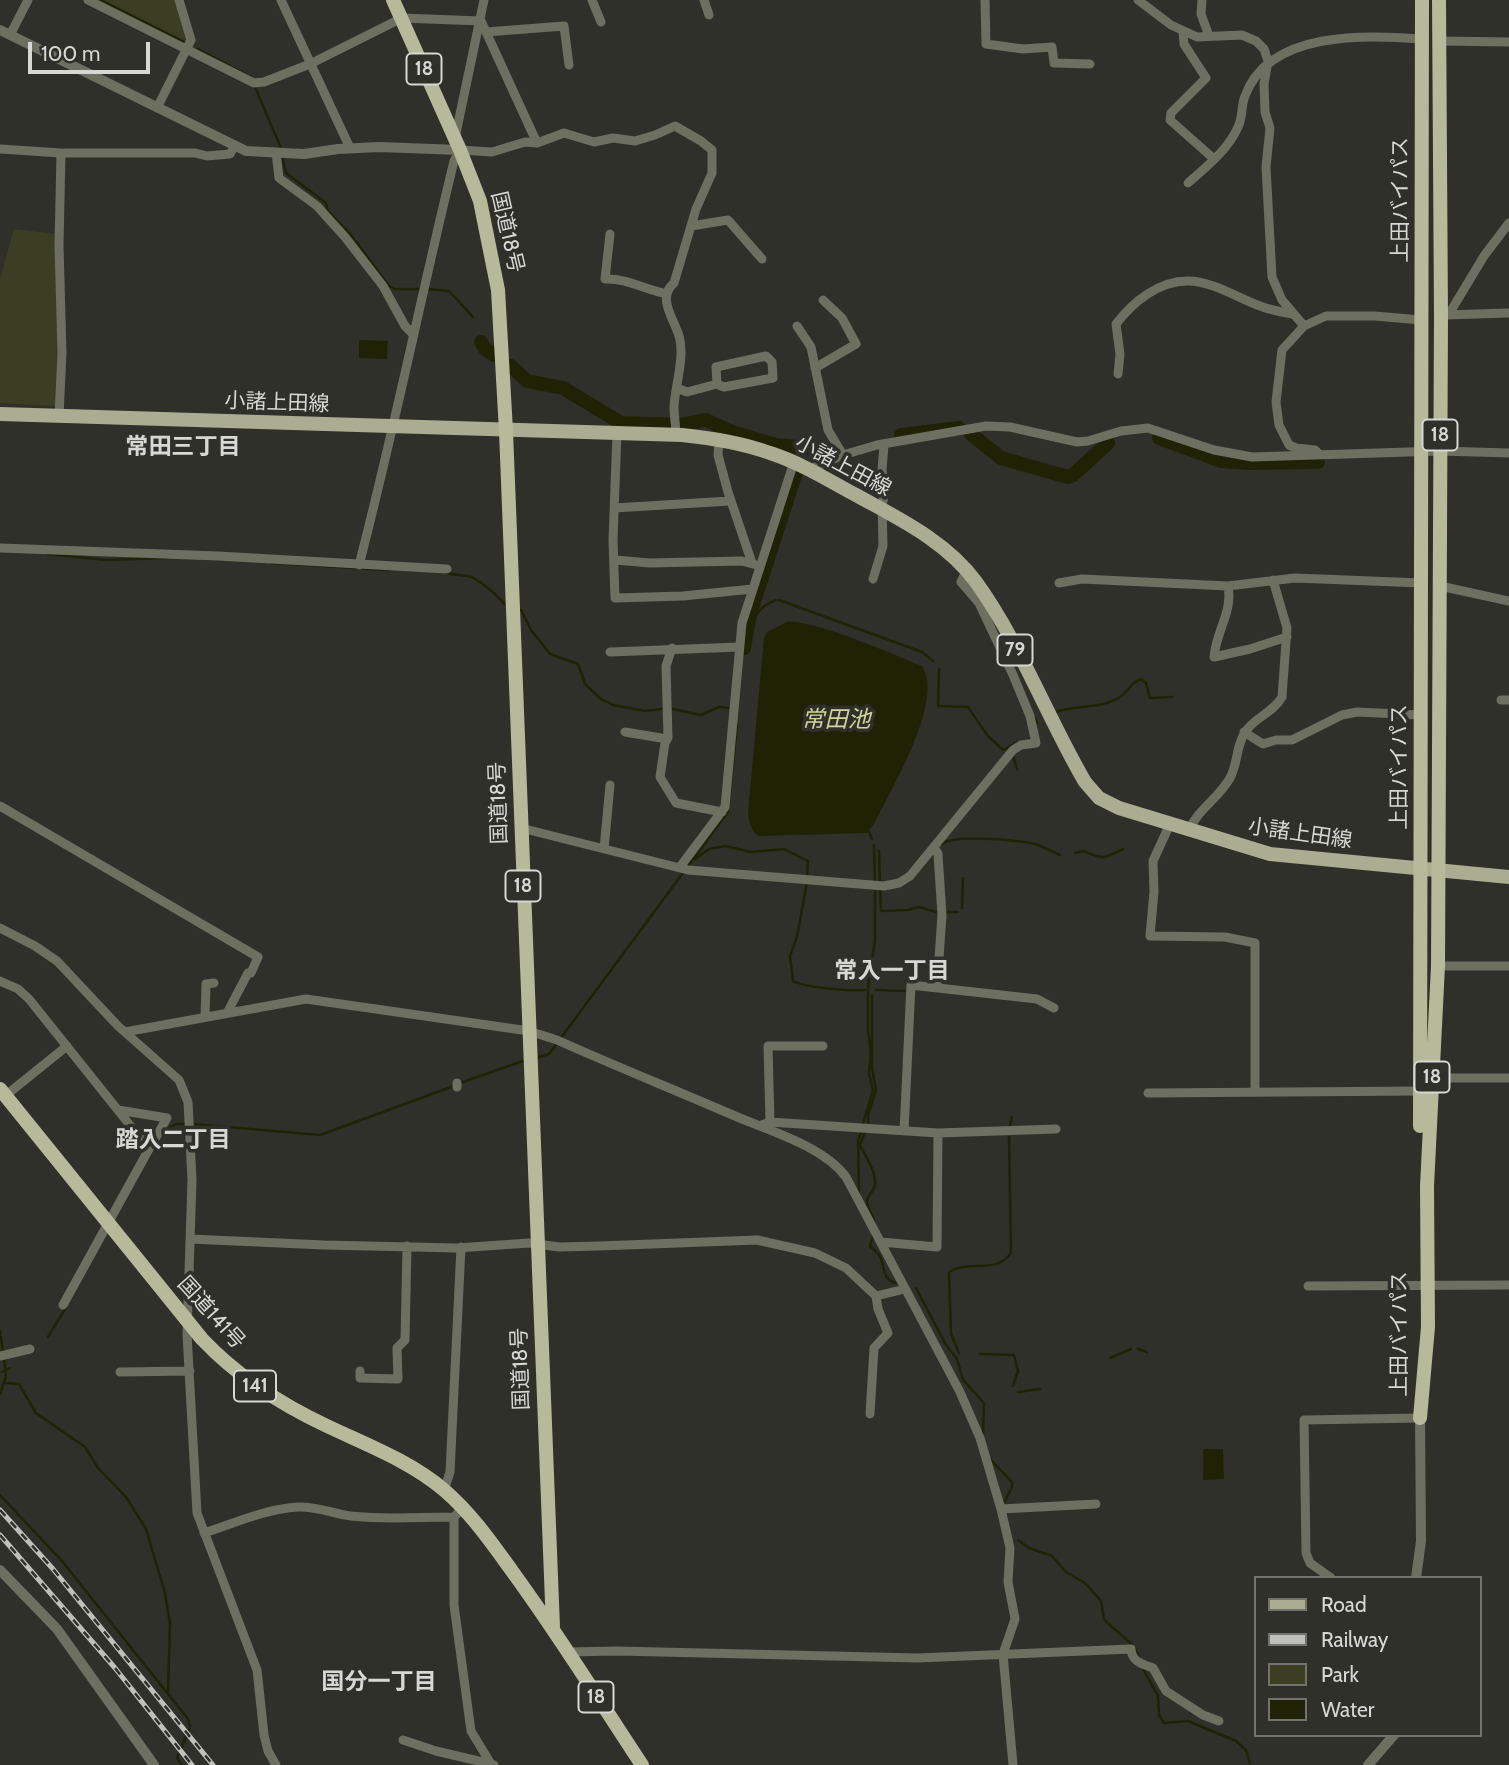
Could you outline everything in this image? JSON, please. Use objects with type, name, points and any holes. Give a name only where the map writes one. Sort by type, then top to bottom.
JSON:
[{"type":"highway","name":"国道18号","points":[[393,0],[458,144],[480,201],[498,290],[506,431],[553,1627],[642,1765]]},
{"type":"highway","name":"上田バイパス","points":[[1422,0],[1420,869],[1424,1286]]},
{"type":"highway","name":"上田バイパス","points":[[1420,1418],[1427,1186],[1438,966],[1440,451],[1445,315],[1439,0]]},
{"type":"highway","name":"国道141号","points":[[3,1092],[187,1322],[227,1364],[263,1391],[400,1461],[444,1490],[458,1513],[473,1518],[553,1627]]},
{"type":"main road","name":"小諸上田線","points":[[0,414],[676,435],[719,439],[771,453],[810,470],[882,510],[953,556],[990,603],[1090,789],[1109,804],[1270,854],[1509,877]]},
{"type":"street","points":[[28,0],[5,33],[246,151],[316,153],[350,148],[458,144],[492,152],[526,142],[537,143],[564,132],[594,142],[613,138],[643,140],[675,126],[701,141],[712,150],[712,173],[696,209],[674,283],[667,294],[667,305],[680,340],[674,408],[676,435]]},
{"type":"street","points":[[88,0],[254,83],[264,82],[310,64],[402,18],[481,21]]},
{"type":"street","points":[[157,108],[191,40],[179,0]]},
{"type":"street","points":[[281,0],[350,148]]},
{"type":"street","points":[[359,565],[390,448],[423,289],[458,144],[484,0]]},
{"type":"street","points":[[592,0],[600,22]]},
{"type":"street","points":[[704,0],[709,15]]},
{"type":"street","points":[[985,0],[986,44],[1023,49],[1052,47],[1054,63],[1090,64]]},
{"type":"street","points":[[1138,0],[1171,25],[1196,37],[1242,35],[1256,41],[1264,49],[1268,61],[1264,84],[1265,112],[1270,128],[1266,167],[1272,277],[1275,289],[1304,326]]},
{"type":"street","points":[[1202,0],[1201,14],[1209,36]]},
{"type":"street","points":[[481,21],[537,143]]},
{"type":"street","points":[[486,32],[565,26],[569,65]]},
{"type":"street","points":[[1183,31],[1184,44],[1206,78],[1171,113],[1170,120],[1214,159]]},
{"type":"street","points":[[1188,183],[1214,159],[1239,127],[1245,96],[1268,61],[1337,37],[1373,35],[1423,39]]},
{"type":"street","points":[[1439,41],[1509,42]]},
{"type":"street","points":[[0,149],[61,153],[195,153],[207,156],[230,154],[234,147]]},
{"type":"street","points":[[59,416],[62,353],[59,246],[61,153]]},
{"type":"street","points":[[280,153],[279,178],[317,206],[345,237],[383,286],[404,326],[413,334]]},
{"type":"street","points":[[691,226],[729,220],[762,259]]},
{"type":"street","points":[[1445,315],[1509,223]]},
{"type":"street","points":[[610,234],[605,279],[618,278],[649,291],[667,294]]},
{"type":"street","points":[[1118,374],[1120,354],[1116,324],[1128,308],[1166,285],[1188,281],[1208,285],[1264,308],[1292,314]]},
{"type":"street","points":[[816,368],[856,344],[842,318],[823,299]]},
{"type":"street","points":[[1445,315],[1509,313]]},
{"type":"street","points":[[1321,455],[1315,450],[1289,445],[1276,416],[1282,350],[1304,326],[1326,316],[1422,320]]},
{"type":"street","points":[[797,326],[811,347],[828,430],[843,455]]},
{"type":"street","points":[[677,388],[687,392],[717,384],[724,387],[773,378],[772,362],[766,356],[716,366],[717,384]]},
{"type":"street","points":[[810,470],[843,455],[986,426],[1010,427],[1077,442],[1121,431],[1148,428],[1240,456],[1422,451],[1509,453]]},
{"type":"street","points":[[617,433],[614,508],[616,598],[683,596],[753,589]]},
{"type":"street","points":[[719,439],[718,455],[730,501],[756,564]]},
{"type":"street","points":[[873,579],[883,548],[884,445]]},
{"type":"street","points":[[684,868],[722,812],[725,803],[742,623],[753,589],[756,564],[794,462]]},
{"type":"street","points":[[614,508],[730,501]]},
{"type":"street","points":[[0,548],[218,556],[418,570],[447,569]]},
{"type":"street","points":[[615,560],[756,564]]},
{"type":"street","points":[[521,828],[684,868],[884,886],[898,884],[934,847],[1013,750],[1025,744],[1036,743],[1030,716],[979,603],[961,582],[966,571]]},
{"type":"street","points":[[1059,583],[1091,580],[1228,586],[1273,580],[1328,578],[1421,583]]},
{"type":"street","points":[[1189,830],[1197,814],[1232,775],[1244,732],[1276,707],[1282,697],[1287,628],[1273,580]]},
{"type":"street","points":[[1228,586],[1230,606],[1216,641],[1214,657],[1287,637]]},
{"type":"street","points":[[1440,586],[1509,601]]},
{"type":"street","points":[[610,652],[739,647]]},
{"type":"street","points":[[672,648],[666,667],[667,739],[660,777],[675,802],[722,812]]},
{"type":"street","points":[[1244,732],[1263,744],[1276,740],[1292,740],[1342,715],[1357,712],[1421,715]]},
{"type":"street","points":[[625,732],[667,739]]},
{"type":"street","points":[[604,849],[610,785]]},
{"type":"street","points":[[0,806],[258,957],[227,1013]]},
{"type":"street","points":[[1170,824],[1153,861],[1154,892],[1150,936],[1225,937],[1255,943],[1255,1091]]},
{"type":"street","points":[[934,847],[938,855],[942,915],[937,987]]},
{"type":"street","points":[[0,928],[51,956],[125,1032],[179,1080],[188,1102],[191,1124],[187,1322],[196,1502],[204,1533],[257,1670],[264,1735],[268,1751],[276,1765]]},
{"type":"street","points":[[1438,966],[1509,966]]},
{"type":"street","points":[[0,981],[18,989],[29,999],[149,1149]]},
{"type":"street","points":[[205,1017],[205,984],[214,984]]},
{"type":"street","points":[[904,1131],[911,985],[1037,999],[1054,1008]]},
{"type":"street","points":[[125,1032],[312,999],[529,1031],[559,1041],[759,1126],[816,1152],[838,1167],[960,1392],[980,1438],[1001,1509],[1010,1548],[1008,1582],[1015,1619],[1003,1654],[1013,1765]]},
{"type":"street","points":[[3,1092],[67,1046]]},
{"type":"street","points":[[770,1122],[768,1046],[823,1046]]},
{"type":"street","points":[[1432,1078],[1509,1078]]},
{"type":"street","points":[[1148,1093],[1421,1091]]},
{"type":"street","points":[[63,1305],[167,1118],[118,1110]]},
{"type":"street","points":[[759,1126],[770,1122],[938,1133],[1056,1129]]},
{"type":"street","points":[[881,1242],[937,1247],[938,1133]]},
{"type":"street","points":[[190,1239],[461,1247],[766,1241],[815,1254],[846,1268],[876,1296],[878,1309],[888,1332],[874,1348],[870,1414]]},
{"type":"street","points":[[360,1371],[360,1378],[398,1379],[397,1348],[405,1340],[407,1246]]},
{"type":"street","points":[[444,1490],[450,1472],[461,1247]]},
{"type":"street","points":[[1308,1286],[1509,1285]]},
{"type":"street","points":[[876,1296],[905,1289]]},
{"type":"street","points":[[3,1355],[30,1349]]},
{"type":"street","points":[[120,1373],[190,1371]]},
{"type":"street","points":[[1328,1576],[1310,1563],[1306,1553],[1304,1420],[1420,1418],[1421,1521],[1416,1576]]},
{"type":"street","points":[[1001,1509],[1096,1504]]},
{"type":"street","points":[[204,1533],[268,1511],[296,1507],[309,1507],[350,1516],[458,1513],[454,1605],[471,1731],[493,1765]]},
{"type":"street","points":[[0,1570],[57,1629],[154,1765]]},
{"type":"street","points":[[568,1652],[918,1658],[1131,1649],[1132,1657],[1153,1668],[1166,1691],[1203,1715],[1220,1721]]},
{"type":"street","points":[[1368,1765],[1392,1737]]},
{"type":"street","points":[[403,1740],[493,1765]]},
{"type":"green space","points":[[104,0],[176,0],[188,39],[185,41]]},
{"type":"green space","points":[[14,229],[56,234],[59,305],[57,406],[0,403],[0,279]]},
{"type":"water","points":[[359,340],[388,341],[387,359],[359,358]]},
{"type":"water","name":"常田池","points":[[787,622],[834,632],[922,666],[927,681],[927,700],[921,721],[903,767],[867,833],[759,836],[751,826],[748,813],[764,638],[767,632]]},
{"type":"water","points":[[1203,1449],[1223,1449],[1224,1479],[1203,1480]]},
{"type":"waterway","points":[[100,0],[184,42]]},
{"type":"waterway","points":[[198,49],[251,77]]},
{"type":"waterway","points":[[255,87],[281,148]]},
{"type":"waterway","points":[[282,155],[286,173],[326,203],[328,211],[351,235],[389,286],[395,289],[421,289]]},
{"type":"waterway","points":[[428,289],[449,291],[473,317]]},
{"type":"waterway","points":[[481,342],[485,349],[494,355]]},
{"type":"waterway","points":[[511,366],[527,381],[563,388],[621,423],[680,425],[706,420],[732,432],[776,445],[829,450]]},
{"type":"waterway","points":[[901,435],[959,428]]},
{"type":"waterway","points":[[971,434],[1001,458],[1068,477],[1108,443]]},
{"type":"waterway","points":[[1159,438],[1221,461],[1318,462]]},
{"type":"waterway","points":[[744,648],[750,614],[797,469]]},
{"type":"waterway","points":[[47,554],[106,560],[166,558]]},
{"type":"waterway","points":[[271,563],[390,570]]},
{"type":"waterway","points":[[445,572],[472,577],[504,604]]},
{"type":"waterway","points":[[745,636],[760,610],[776,600]]},
{"type":"waterway","points":[[779,600],[922,652],[933,661]]},
{"type":"waterway","points":[[521,610],[531,630],[550,654],[578,664],[585,684],[601,699],[613,705],[645,711],[668,708],[701,715],[719,707],[728,708]]},
{"type":"waterway","points":[[939,669],[938,706],[968,707],[987,735],[1003,750],[1018,742]]},
{"type":"waterway","points":[[1056,712],[1113,701],[1141,679],[1146,683],[1150,698],[1172,697]]},
{"type":"waterway","points":[[1036,719],[1037,723]]},
{"type":"waterway","points":[[539,1057],[549,1054],[728,812],[737,725]]},
{"type":"waterway","points":[[1013,756],[1017,769]]},
{"type":"waterway","points":[[869,832],[872,839]]},
{"type":"waterway","points":[[942,844],[959,839],[1001,840],[1035,844],[1060,855]]},
{"type":"waterway","points":[[874,845],[875,883]]},
{"type":"waterway","points":[[695,859],[709,849],[725,846],[751,852],[784,849],[808,861],[807,877]]},
{"type":"waterway","points":[[1075,853],[1083,851],[1103,857],[1123,849]]},
{"type":"waterway","points":[[879,851],[880,883]]},
{"type":"waterway","points":[[962,908],[963,878]]},
{"type":"waterway","points":[[807,882],[797,937],[790,956],[793,981],[818,987],[865,990]]},
{"type":"waterway","points":[[880,887],[881,911],[919,907],[936,912]]},
{"type":"waterway","points":[[863,1123],[873,1090],[869,1073],[871,1052],[868,987],[875,940],[875,889]]},
{"type":"waterway","points":[[945,912],[958,912]]},
{"type":"waterway","points":[[876,990],[905,991]]},
{"type":"waterway","points":[[868,1123],[876,1090],[872,1068],[872,995]]},
{"type":"waterway","points":[[460,1083],[523,1061]]},
{"type":"waterway","points":[[193,1124],[320,1135],[454,1086]]},
{"type":"waterway","points":[[1009,1129],[1012,1117]]},
{"type":"waterway","points":[[164,1131],[176,1124],[186,1124]]},
{"type":"waterway","points":[[859,1193],[858,1140],[862,1130]]},
{"type":"waterway","points":[[865,1132],[860,1145],[875,1177],[874,1188],[867,1201],[874,1224]]},
{"type":"waterway","points":[[959,1353],[951,1334],[949,1272],[957,1268],[998,1263],[1011,1253],[1009,1137]]},
{"type":"waterway","points":[[873,1236],[870,1246],[879,1255],[886,1277],[898,1283]]},
{"type":"waterway","points":[[916,1288],[946,1345],[957,1359],[963,1380],[984,1403],[983,1436]]},
{"type":"waterway","points":[[48,1337],[66,1307]]},
{"type":"waterway","points":[[0,1331],[3,1352]]},
{"type":"waterway","points":[[1110,1358],[1131,1349]]},
{"type":"waterway","points":[[1138,1349],[1147,1352]]},
{"type":"waterway","points":[[980,1354],[1014,1355],[1018,1371],[1013,1386]]},
{"type":"waterway","points":[[0,1394],[6,1376],[4,1358]]},
{"type":"waterway","points":[[2,1372],[10,1368]]},
{"type":"waterway","points":[[5,1383],[19,1384],[36,1413],[85,1447],[98,1468],[126,1497],[146,1529],[165,1593],[170,1624],[168,1693]]},
{"type":"waterway","points":[[1018,1392],[1040,1389]]},
{"type":"waterway","points":[[990,1459],[1012,1482],[1005,1501]]},
{"type":"waterway","points":[[0,1495],[62,1561],[188,1719],[190,1727],[177,1758],[182,1765]]},
{"type":"waterway","points":[[1018,1540],[1029,1548],[1052,1556],[1066,1572],[1085,1583],[1101,1601],[1104,1619],[1129,1642],[1139,1659]]},
{"type":"waterway","points":[[1141,1665],[1158,1696],[1159,1715],[1164,1723],[1188,1721],[1236,1741],[1246,1750],[1250,1763]]},
{"type":"railway","points":[[0,1510],[53,1569],[213,1765]]},
{"type":"railway","points":[[0,1535],[115,1668],[192,1765]]},
{"type":"district","name":"常田三丁目","points":[[183,447]]},
{"type":"district","name":"常入一丁目","points":[[892,971]]},
{"type":"district","name":"踏入二丁目","points":[[173,1140]]},
{"type":"district","name":"国分一丁目","points":[[379,1682]]}]
